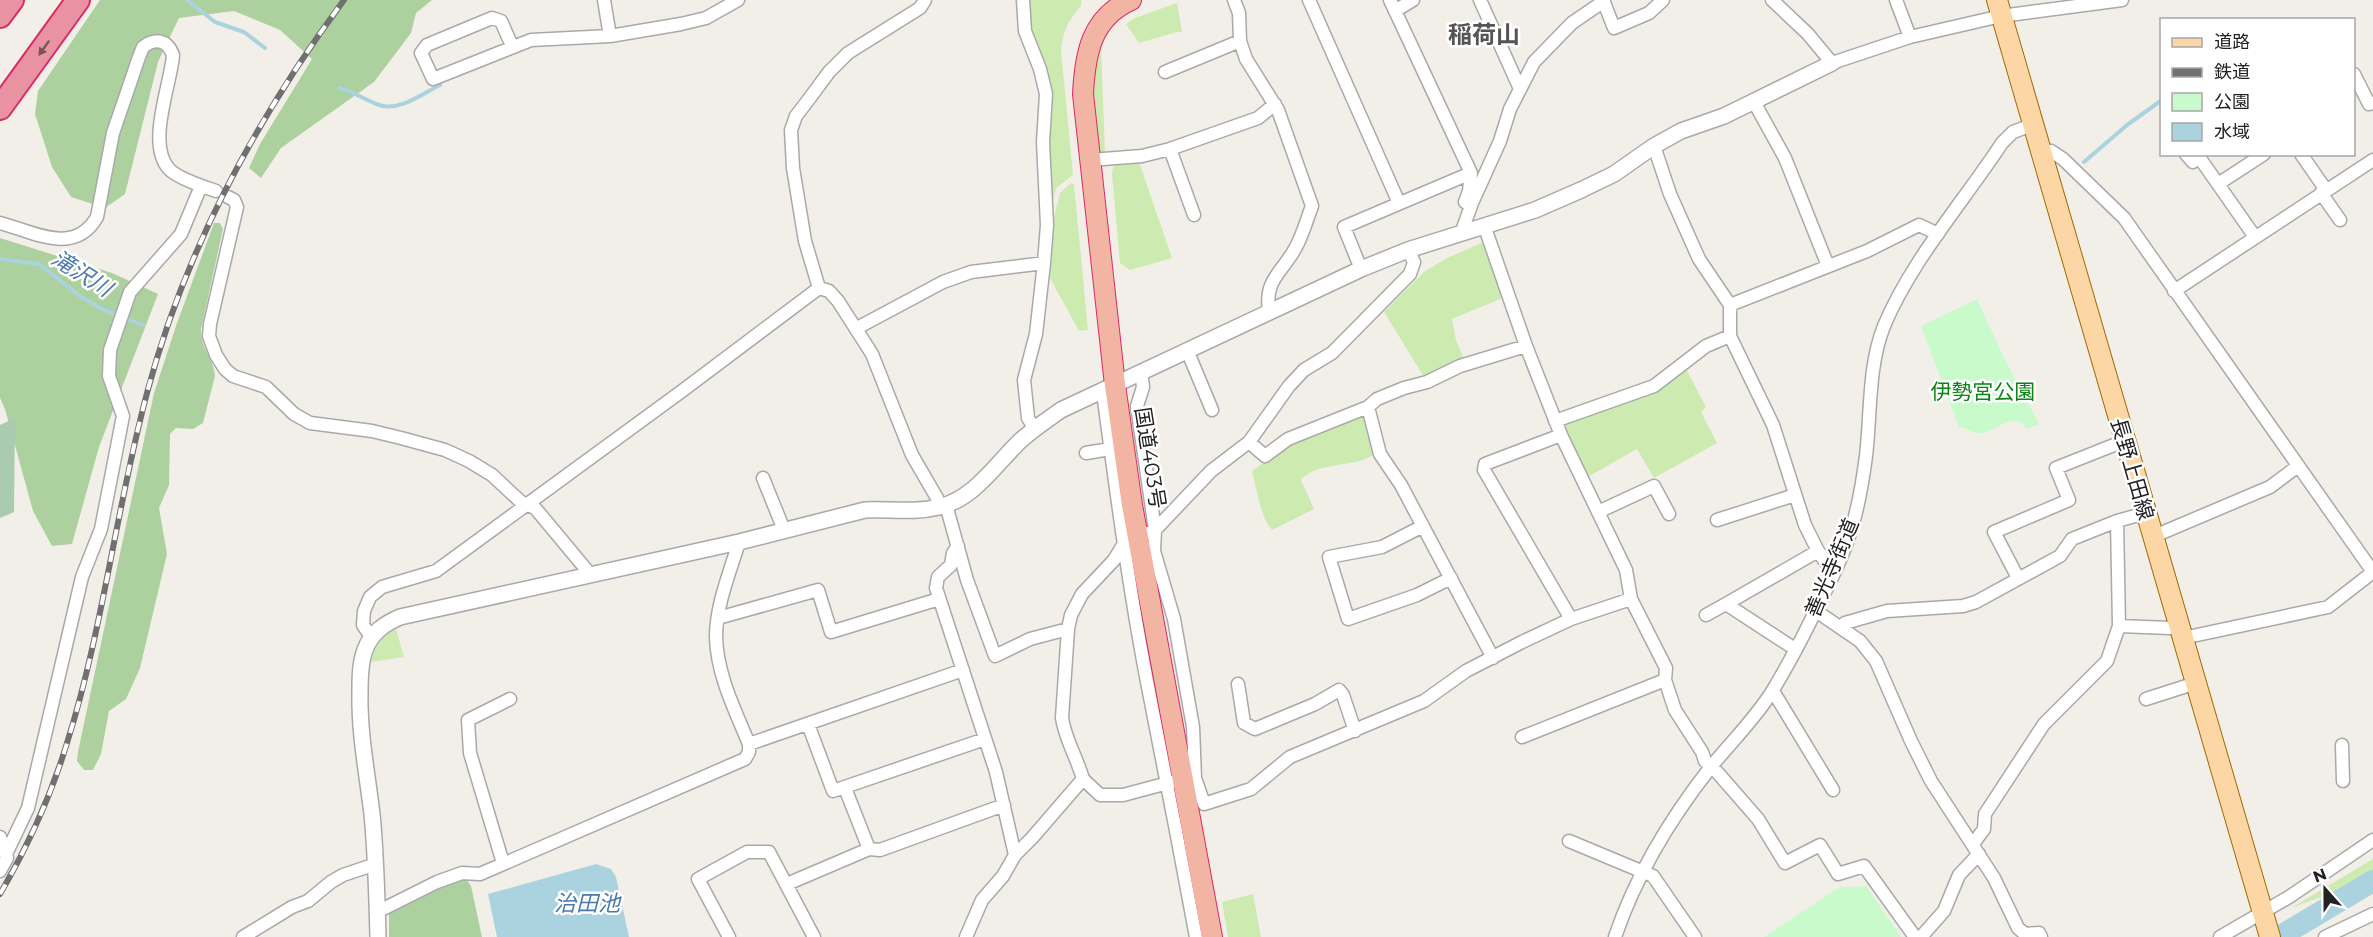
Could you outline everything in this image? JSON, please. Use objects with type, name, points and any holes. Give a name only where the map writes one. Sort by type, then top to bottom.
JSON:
[{"type":"highway","points":[[0,16],[12,0]]},
{"type":"highway","points":[[0,108],[78,0]]},
{"type":"highway","name":"国道403号","points":[[1131,0],[1121,5],[1104,20],[1091,40],[1085,62],[1083,94],[1110,392],[1139,536],[1182,780],[1206,936]]},
{"type":"main road","name":"長野上田線","points":[[1999,8],[2270,937]]},
{"type":"street","points":[[604,0],[610,36]]},
{"type":"street","points":[[819,288],[805,242],[793,168],[791,130],[796,116],[829,72],[848,53],[920,8],[925,0]]},
{"type":"street","points":[[1023,0],[1025,31],[1040,69],[1046,94],[1043,142],[1047,225],[1036,334],[1024,380],[1028,418],[1034,428]]},
{"type":"street","points":[[1309,0],[1399,203]]},
{"type":"street","points":[[1413,0],[1393,5],[1471,173],[1469,191],[1458,233]]},
{"type":"street","points":[[1480,0],[1520,89]]},
{"type":"street","points":[[1458,233],[1500,141],[1510,109],[1533,62],[1572,23],[1604,0],[1614,28],[1649,13],[1663,0]]},
{"type":"street","points":[[1772,0],[1808,34],[1832,63]]},
{"type":"street","points":[[1896,0],[1910,37]]},
{"type":"street","points":[[378,937],[376,864],[361,744],[360,670],[364,651],[371,637],[385,623],[400,617],[739,542],[865,510],[902,511],[943,506],[978,485],[1034,428],[1062,410],[1110,392],[1141,372],[1361,269],[1458,233],[1535,210],[1581,190],[1614,174],[1654,146],[1681,131],[1725,116],[1832,63],[1999,8],[2122,0]]},
{"type":"street","points":[[512,46],[501,21],[492,18],[427,45],[421,53],[433,79],[531,40],[610,36],[706,18],[734,1]]},
{"type":"street","points":[[1238,2],[1240,41],[1246,59],[1275,104],[1312,206],[1296,247],[1272,280],[1267,298],[1269,311]]},
{"type":"street","points":[[0,223],[33,235],[60,239],[78,234],[94,222],[98,217],[113,133],[143,47],[156,40],[170,47],[173,55],[160,124],[162,155],[170,169],[216,192]]},
{"type":"street","points":[[1165,72],[1240,41]]},
{"type":"street","points":[[2355,76],[2369,104],[2373,103]]},
{"type":"street","points":[[1754,102],[1785,158],[1828,266]]},
{"type":"street","points":[[1090,160],[1142,156],[1170,148],[1258,118],[1275,104]]},
{"type":"street","name":"善光寺街道","points":[[1615,937],[1623,913],[1643,872],[1683,803],[1773,691],[1816,611],[1833,573],[1852,528],[1860,492],[1869,427],[1874,364],[1884,326],[1904,287],[2005,139],[2018,129],[2032,125]]},
{"type":"street","points":[[1654,146],[1670,194],[1699,259],[1730,305],[1730,336],[1773,425],[1805,525],[1818,551],[1833,573]]},
{"type":"street","points":[[1170,148],[1194,215]]},
{"type":"street","points":[[2039,150],[2051,151],[2063,159],[2124,218],[2373,572],[2328,607],[2181,632],[2170,628],[2119,626]]},
{"type":"street","points":[[2188,156],[2193,162],[2199,157],[2255,237]]},
{"type":"street","points":[[2218,184],[2261,156]]},
{"type":"street","points":[[2302,156],[2340,220]]},
{"type":"street","points":[[2174,291],[2373,159]]},
{"type":"street","points":[[1361,269],[1344,227],[1471,173]]},
{"type":"street","points":[[6,852],[27,808],[82,577],[101,529],[123,416],[109,376],[108,363],[118,323],[130,292],[181,234],[201,186]]},
{"type":"street","points":[[228,196],[234,200],[237,207],[209,336],[216,356],[225,369],[233,376],[266,387],[294,414],[310,423],[372,431],[446,450],[492,475],[521,502],[535,508],[590,574]]},
{"type":"street","points":[[1484,225],[1555,421],[1626,570],[1631,599],[1666,668],[1665,680],[1674,710],[1702,752],[1705,761],[1758,819],[1785,863],[1820,845],[1838,874],[1864,866],[1915,937]]},
{"type":"street","points":[[1730,305],[1867,251],[1918,225],[1938,234]]},
{"type":"street","points":[[1408,250],[1413,262],[1410,274],[1332,353],[1304,370],[1289,386],[1249,442],[1211,471],[1139,536],[1082,594],[1071,615],[1068,629],[1062,718],[1064,730],[1083,779],[1100,795],[1123,795],[1182,780],[1204,804],[1251,789],[1290,758],[1424,701],[1466,671],[1571,619],[1631,599]]},
{"type":"street","points":[[857,328],[943,282],[971,272],[1044,263]]},
{"type":"street","points":[[819,288],[829,291],[857,328],[883,378],[912,455],[943,506],[994,656],[1030,639],[1068,629]]},
{"type":"street","points":[[371,637],[363,625],[364,611],[370,597],[382,587],[436,572],[819,288]]},
{"type":"street","points":[[1555,421],[1654,386],[1706,346],[1730,336]]},
{"type":"street","points":[[1249,442],[1265,456],[1288,439],[1368,407],[1377,399],[1426,382],[1460,366],[1526,346]]},
{"type":"street","points":[[1188,350],[1212,410]]},
{"type":"street","points":[[1139,536],[1137,406],[1143,387],[1141,372]]},
{"type":"street","points":[[1110,392],[1110,449],[1139,536]]},
{"type":"street","points":[[1368,407],[1380,454],[1423,526],[1493,658]]},
{"type":"street","points":[[1561,435],[1485,464],[1484,470],[1571,619]]},
{"type":"street","points":[[2018,578],[1994,532],[2069,500],[2056,468],[2124,441]]},
{"type":"street","points":[[1086,453],[1110,449]]},
{"type":"street","points":[[2152,537],[2270,487],[2298,466]]},
{"type":"street","points":[[763,478],[784,531]]},
{"type":"street","points":[[1598,512],[1654,486],[1669,514]]},
{"type":"street","points":[[1717,520],[1795,495]]},
{"type":"street","points":[[1841,627],[1845,623],[1887,612],[1963,606],[1976,602],[2060,556],[2072,539],[2117,521],[2146,513]]},
{"type":"street","points":[[1920,937],[1944,911],[1959,875],[1976,849],[1984,829],[1985,814],[2044,724],[2107,660],[2119,626],[2117,521]]},
{"type":"street","points":[[1423,526],[1382,547],[1329,558],[1348,619],[1417,595],[1451,578]]},
{"type":"street","points":[[377,912],[437,882],[462,873],[480,874],[745,759],[749,752],[749,744],[721,671],[716,635],[718,618],[739,542]]},
{"type":"street","points":[[958,546],[953,553],[951,565],[935,583],[985,739],[1004,805],[1015,855]]},
{"type":"street","points":[[1706,615],[1818,551]]},
{"type":"street","points":[[718,618],[818,590],[831,632],[939,599]]},
{"type":"street","points":[[1726,604],[1795,649]]},
{"type":"street","points":[[1816,611],[1860,641],[1875,661],[1931,781],[1994,878],[2018,928],[2025,934],[2039,933],[2041,937]]},
{"type":"street","points":[[749,744],[963,670]]},
{"type":"street","points":[[1522,737],[1665,680]]},
{"type":"street","points":[[2146,699],[2196,683]]},
{"type":"street","points":[[1238,684],[1244,723],[1255,729],[1315,704],[1339,690],[1343,695],[1355,731]]},
{"type":"street","points":[[1773,691],[1833,790]]},
{"type":"street","points":[[503,863],[470,753],[468,720],[510,699]]},
{"type":"street","points":[[808,724],[834,791],[985,739]]},
{"type":"street","points":[[2342,745],[2343,781]]},
{"type":"street","points":[[966,937],[982,900],[1003,876],[1015,855],[1083,779]]},
{"type":"street","points":[[845,788],[869,849]]},
{"type":"street","points":[[787,884],[869,849],[880,850],[1004,805]]},
{"type":"street","points":[[0,837],[7,858],[0,872]]},
{"type":"street","points":[[2220,937],[2289,897],[2373,840]]},
{"type":"street","points":[[1569,841],[1653,876],[1695,937]]},
{"type":"street","points":[[729,937],[698,879],[747,852],[769,852],[814,937]]},
{"type":"street","points":[[243,937],[292,907],[308,901],[330,882],[376,864]]},
{"type":"street","points":[[2325,937],[2373,914]]},
{"type":"green space","points":[[100,0],[432,0],[416,13],[411,33],[374,82],[281,148],[261,178],[249,168],[260,144],[312,59],[280,30],[234,11],[179,18],[158,62],[125,194],[105,208],[71,197],[52,167],[35,114],[38,91]]},
{"type":"green space","points":[[1028,0],[1081,0],[1081,6],[1067,26],[1061,50],[1073,175],[1056,188],[1050,213],[1048,116],[1051,83],[1030,31]]},
{"type":"green space","points":[[1177,3],[1182,32],[1139,43],[1126,24],[1135,18]]},
{"type":"green space","points":[[1101,47],[1105,154],[1100,153],[1093,98],[1096,57]]},
{"type":"green space","points":[[1139,162],[1172,258],[1130,270],[1120,263],[1112,175],[1116,164]]},
{"type":"green space","points":[[1071,183],[1074,184],[1088,330],[1079,331],[1050,278],[1051,229],[1060,193]]},
{"type":"green space","points":[[214,223],[220,223],[223,229],[201,335],[215,376],[203,423],[193,429],[176,428],[170,434],[169,485],[159,508],[167,554],[140,668],[126,699],[109,711],[101,754],[93,770],[84,770],[77,761],[78,752],[154,393]]},
{"type":"green space","points":[[0,238],[112,273],[158,294],[99,447],[72,544],[52,546],[33,511],[0,398]]},
{"type":"green space","points":[[1483,243],[1505,297],[1452,319],[1456,340],[1464,359],[1424,377],[1384,312],[1424,272],[1445,259]]},
{"type":"green space","name":"伊勢宮公園","points":[[1977,299],[2004,358],[2039,424],[2026,429],[2022,423],[2011,421],[1982,433],[1959,427],[1921,326]]},
{"type":"green space","points":[[1686,369],[1706,407],[1701,412],[1717,443],[1654,478],[1637,449],[1586,478],[1563,427],[1565,423]]},
{"type":"green space","points":[[1364,416],[1375,454],[1357,462],[1327,467],[1308,474],[1301,480],[1314,509],[1272,530],[1262,510],[1252,471],[1297,439],[1355,417]]},
{"type":"green space","points":[[15,418],[14,512],[0,518],[0,425]]},
{"type":"green space","points":[[396,629],[404,657],[371,662],[379,642]]},
{"type":"green space","points":[[2373,859],[2373,878],[2291,908]]},
{"type":"green space","points":[[461,878],[467,880],[471,886],[482,937],[389,937],[389,912]]},
{"type":"green space","points":[[1866,886],[1901,937],[1764,937],[1840,887]]},
{"type":"green space","points":[[1253,894],[1261,937],[1228,937],[1222,902]]},
{"type":"water","name":"治田池","points":[[596,864],[611,869],[616,877],[629,937],[497,937],[488,894]]},
{"type":"waterway","points":[[187,0],[215,22],[244,32],[265,48]]},
{"type":"waterway","points":[[340,88],[387,107],[410,101],[440,85]]},
{"type":"waterway","points":[[2084,162],[2127,125],[2160,101]]},
{"type":"waterway","name":"滝沢川","points":[[0,259],[39,264],[81,297],[102,309],[143,325]]},
{"type":"waterway","points":[[2279,937],[2373,881]]},
{"type":"railway","points":[[0,894],[20,858],[54,782],[80,700],[136,437],[163,340],[181,288],[203,237],[253,139],[281,92],[344,0]]},
{"type":"district","name":"稲荷山","points":[[1484,35]]}]
